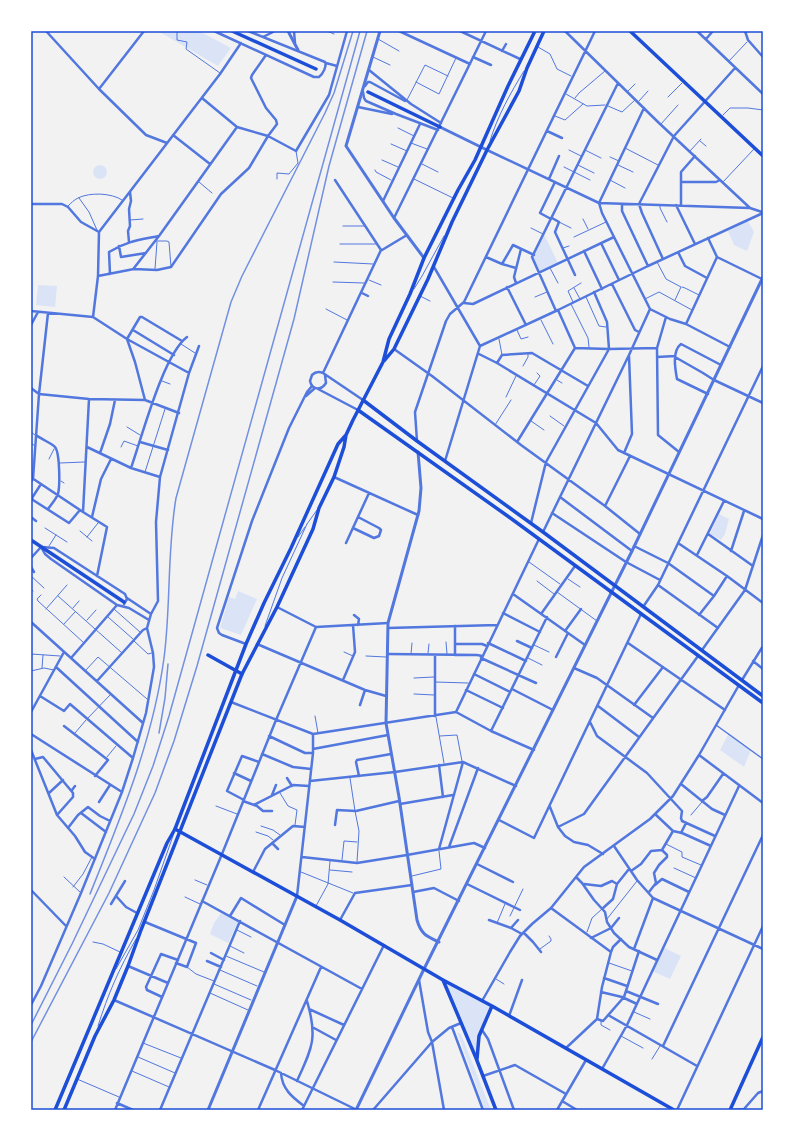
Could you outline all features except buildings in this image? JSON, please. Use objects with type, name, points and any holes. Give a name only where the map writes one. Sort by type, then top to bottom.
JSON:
[{"type":"main road","points":[[232,31],[316,69]]},
{"type":"main road","points":[[383,362],[389,339],[410,294],[424,258],[481,147],[520,59],[535,31]]},
{"type":"main road","points":[[55,1110],[113,974],[137,913],[167,843],[175,829],[246,644],[264,603],[291,548],[338,444],[346,435],[383,362],[394,349],[420,296],[434,267],[452,222],[518,91],[544,31]]},
{"type":"main road","points":[[630,31],[763,156]]},
{"type":"main road","points":[[368,92],[439,127]]},
{"type":"main road","points":[[363,400],[763,696]]},
{"type":"main road","points":[[358,410],[539,539],[763,703]]},
{"type":"main road","points":[[64,1110],[128,966],[242,674],[277,607],[313,529],[319,508],[334,476],[344,448],[346,435]]},
{"type":"main road","points":[[417,441],[418,452]]},
{"type":"main road","points":[[31,540],[123,604]]},
{"type":"main road","points":[[208,655],[242,674]]},
{"type":"main road","points":[[739,685],[742,680]]},
{"type":"main road","points":[[175,829],[340,920],[443,980],[676,1110]]},
{"type":"main road","points":[[443,980],[496,1110]]},
{"type":"main road","points":[[477,1062],[477,1047],[492,1006]]},
{"type":"main road","points":[[730,1110],[763,1037]]},
{"type":"street","points":[[46,31],[99,89],[146,135],[167,143]]},
{"type":"street","points":[[99,89],[144,31]]},
{"type":"street","points":[[214,31],[317,78],[322,74],[326,63]]},
{"type":"street","points":[[248,31],[297,49],[326,63],[337,66]]},
{"type":"street","points":[[263,37],[275,31]]},
{"type":"street","points":[[288,31],[297,49]]},
{"type":"street","points":[[294,31],[297,49]]},
{"type":"street","points":[[202,98],[237,126],[268,136],[296,151],[329,95],[347,31]]},
{"type":"street","points":[[380,31],[346,146],[394,218],[424,258]]},
{"type":"street","points":[[399,31],[470,64]]},
{"type":"street","points":[[460,31],[520,59]]},
{"type":"street","points":[[394,218],[486,31]]},
{"type":"street","points":[[565,31],[586,50],[636,101],[750,208]]},
{"type":"street","points":[[417,441],[415,412],[447,317],[463,303],[595,31]]},
{"type":"street","points":[[697,31],[763,94]]},
{"type":"street","points":[[706,39],[713,31]]},
{"type":"street","points":[[745,31],[748,41],[763,57]]},
{"type":"street","points":[[93,317],[98,276],[98,231],[123,201],[202,98],[241,43]]},
{"type":"street","points":[[502,51],[506,44]]},
{"type":"street","points":[[98,276],[134,269],[155,270],[174,264],[221,194],[249,168],[268,136],[276,126],[277,122],[266,108],[251,78],[266,55]]},
{"type":"street","points":[[474,57],[491,65]]},
{"type":"street","points":[[664,259],[639,204],[674,136],[735,68]]},
{"type":"street","points":[[369,70],[439,127],[599,202],[750,208],[763,212]]},
{"type":"street","points":[[364,87],[368,82],[370,82],[411,104]]},
{"type":"street","points":[[575,348],[547,292],[532,257],[618,83]]},
{"type":"street","points":[[363,91],[365,100],[420,124],[439,127]]},
{"type":"street","points":[[358,107],[396,114]]},
{"type":"street","points":[[644,108],[599,202],[606,221],[650,309],[666,317],[686,324],[730,347]]},
{"type":"street","points":[[383,201],[420,124]]},
{"type":"street","points":[[134,269],[156,241],[237,126]]},
{"type":"street","points":[[547,131],[562,138]]},
{"type":"street","points":[[173,135],[210,164]]},
{"type":"street","points":[[549,179],[559,156]]},
{"type":"street","points":[[681,206],[682,171],[695,156]]},
{"type":"street","points":[[335,180],[382,250]]},
{"type":"street","points":[[681,182],[716,182],[720,180]]},
{"type":"street","points":[[555,182],[540,214],[559,222],[555,232],[575,275]]},
{"type":"street","points":[[129,242],[128,231],[130,226],[130,191]]},
{"type":"street","points":[[31,204],[62,204],[68,207],[81,222],[98,231]]},
{"type":"street","points":[[622,204],[622,211],[648,266]]},
{"type":"street","points":[[676,205],[695,244]]},
{"type":"street","points":[[480,346],[517,330],[763,212]]},
{"type":"street","points":[[246,644],[222,635],[217,628],[252,521],[289,428],[307,392],[315,388],[323,388],[326,383],[324,374],[382,250],[407,235]]},
{"type":"street","points":[[110,274],[109,252],[129,242],[159,236]]},
{"type":"street","points":[[463,303],[473,304],[614,237]]},
{"type":"street","points":[[114,1000],[281,1072],[357,1110],[424,969],[632,551],[763,278],[717,257],[708,238]]},
{"type":"street","points":[[601,243],[619,280]]},
{"type":"street","points":[[502,264],[512,245],[534,254]]},
{"type":"street","points":[[119,246],[121,257],[146,253]]},
{"type":"street","points":[[516,283],[514,278],[521,248]]},
{"type":"street","points":[[584,251],[602,289]]},
{"type":"street","points":[[678,252],[685,266],[707,278]]},
{"type":"street","points":[[486,257],[516,268]]},
{"type":"street","points":[[686,324],[717,257]]},
{"type":"street","points":[[434,267],[480,346],[479,354],[444,461]]},
{"type":"street","points":[[612,284],[635,330],[639,332]]},
{"type":"street","points":[[507,287],[526,325]]},
{"type":"street","points":[[531,523],[546,462],[609,349],[607,320],[594,292]]},
{"type":"street","points":[[362,293],[368,296]]},
{"type":"street","points":[[542,532],[632,349],[650,309]]},
{"type":"street","points":[[31,311],[93,317],[127,339],[189,373]]},
{"type":"street","points":[[31,325],[38,312]]},
{"type":"street","points":[[48,313],[32,479],[107,528],[97,576]]},
{"type":"street","points":[[127,339],[141,317],[181,342]]},
{"type":"street","points":[[666,317],[657,348],[658,435],[679,452]]},
{"type":"street","points":[[133,330],[174,354]]},
{"type":"street","points":[[131,468],[169,362],[181,342],[187,337]]},
{"type":"street","points":[[127,339],[145,400]]},
{"type":"street","points":[[708,394],[677,378],[675,357],[676,350],[681,344],[721,364]]},
{"type":"street","points":[[31,1006],[81,893],[93,858],[106,832],[122,792],[134,758],[143,724],[149,700],[154,667],[153,653],[147,628],[148,620],[158,601],[156,522],[160,477],[189,373],[199,346]]},
{"type":"street","points":[[575,348],[657,348]]},
{"type":"street","points":[[517,442],[575,348]]},
{"type":"street","points":[[394,349],[605,506],[640,534]]},
{"type":"street","points":[[479,354],[497,363],[596,423],[618,450],[763,519]]},
{"type":"street","points":[[497,363],[502,355],[533,354],[588,386]]},
{"type":"street","points":[[624,453],[632,434],[629,355]]},
{"type":"street","points":[[657,357],[675,357],[714,380],[763,403]]},
{"type":"street","points":[[643,607],[660,580],[763,366]]},
{"type":"street","points":[[358,410],[315,388],[310,381],[312,375],[317,372],[324,374],[363,400]]},
{"type":"street","points":[[31,388],[39,394],[89,399],[145,400],[179,413]]},
{"type":"street","points":[[83,512],[89,399]]},
{"type":"street","points":[[100,453],[110,424],[115,400]]},
{"type":"street","points":[[36,435],[55,447],[57,453],[59,479],[57,495],[48,509]]},
{"type":"street","points":[[140,442],[168,450]]},
{"type":"street","points":[[87,447],[131,468],[160,477]]},
{"type":"street","points":[[418,452],[421,488],[418,515],[388,623],[386,723],[400,802],[416,914],[422,932],[438,942]]},
{"type":"street","points":[[605,506],[630,456]]},
{"type":"street","points":[[92,518],[101,479],[110,459]]},
{"type":"street","points":[[334,476],[418,515]]},
{"type":"street","points":[[41,484],[32,498],[48,509],[69,523],[80,510]]},
{"type":"street","points":[[346,543],[369,493]]},
{"type":"street","points":[[560,497],[632,551]]},
{"type":"street","points":[[697,555],[724,501]]},
{"type":"street","points":[[731,551],[744,511]]},
{"type":"street","points":[[552,513],[626,562],[660,580]]},
{"type":"street","points":[[31,517],[36,521]]},
{"type":"street","points":[[353,528],[374,538],[379,536],[381,530],[379,528],[358,517]]},
{"type":"street","points":[[708,534],[753,566]]},
{"type":"street","points":[[702,650],[745,590],[763,535]]},
{"type":"street","points":[[456,712],[539,539]]},
{"type":"street","points":[[678,542],[763,603]]},
{"type":"street","points":[[31,558],[41,547],[48,546],[54,548],[126,594],[127,598],[151,614]]},
{"type":"street","points":[[634,546],[668,563],[714,596]]},
{"type":"street","points":[[41,547],[47,557],[117,605]]},
{"type":"street","points":[[541,614],[575,566]]},
{"type":"street","points":[[31,567],[34,572]]},
{"type":"street","points":[[699,615],[727,576]]},
{"type":"street","points":[[658,584],[718,628]]},
{"type":"street","points":[[513,594],[585,645]]},
{"type":"street","points":[[72,658],[117,605],[126,603],[127,598]]},
{"type":"street","points":[[123,604],[148,620]]},
{"type":"street","points":[[277,607],[316,627],[388,623]]},
{"type":"street","points":[[556,657],[566,632],[581,609]]},
{"type":"street","points":[[503,614],[540,632]]},
{"type":"street","points":[[499,820],[534,838],[642,614]]},
{"type":"street","points":[[354,615],[359,619],[358,625]]},
{"type":"street","points":[[491,731],[547,617]]},
{"type":"street","points":[[31,622],[143,724]]},
{"type":"street","points":[[343,680],[356,648],[353,625]]},
{"type":"street","points":[[388,628],[498,625]]},
{"type":"street","points":[[455,626],[455,655]]},
{"type":"street","points":[[115,1110],[222,854],[269,736],[316,627]]},
{"type":"street","points":[[97,681],[141,632],[147,628]]},
{"type":"street","points":[[517,641],[532,648]]},
{"type":"street","points":[[628,643],[725,710]]},
{"type":"street","points":[[258,644],[365,690],[386,696]]},
{"type":"street","points":[[455,644],[488,645],[526,659]]},
{"type":"street","points":[[742,680],[763,646]]},
{"type":"street","points":[[31,712],[64,652]]},
{"type":"street","points":[[388,656],[411,654],[477,655],[536,683]]},
{"type":"street","points":[[435,655],[435,716]]},
{"type":"street","points":[[558,827],[584,814],[698,655]]},
{"type":"street","points":[[753,661],[763,668]]},
{"type":"street","points":[[634,705],[663,667]]},
{"type":"street","points":[[574,668],[597,678],[653,718]]},
{"type":"street","points":[[55,669],[138,742]]},
{"type":"street","points":[[474,674],[554,710]]},
{"type":"street","points":[[482,1001],[510,952],[523,934],[551,908],[584,867],[656,814],[670,799],[699,755],[739,685]]},
{"type":"street","points":[[360,705],[365,690]]},
{"type":"street","points":[[466,690],[502,708]]},
{"type":"street","points":[[40,696],[64,711],[70,704],[134,758]]},
{"type":"street","points":[[231,702],[313,734],[456,712],[491,731],[534,750]]},
{"type":"street","points":[[598,706],[639,737]]},
{"type":"street","points":[[590,722],[597,736],[647,773],[682,811],[681,819],[686,823],[715,836]]},
{"type":"street","points":[[716,725],[763,759]]},
{"type":"street","points":[[64,726],[108,760],[95,776]]},
{"type":"street","points":[[31,734],[122,792]]},
{"type":"street","points":[[208,1110],[297,896],[313,753],[313,734]]},
{"type":"street","points":[[269,736],[305,753],[313,753]]},
{"type":"street","points":[[313,749],[388,736]]},
{"type":"street","points":[[31,750],[57,815],[85,852],[93,858]]},
{"type":"street","points":[[262,754],[294,767],[311,769]]},
{"type":"street","points":[[359,776],[356,762],[357,760],[391,754]]},
{"type":"street","points":[[699,755],[763,803]]},
{"type":"street","points":[[35,759],[42,756],[72,790],[74,795],[57,815]]},
{"type":"street","points":[[259,762],[242,756],[227,791],[263,811],[272,812]]},
{"type":"street","points":[[310,781],[394,772],[463,762],[516,786]]},
{"type":"street","points":[[439,849],[463,762]]},
{"type":"street","points":[[439,765],[443,796]]},
{"type":"street","points":[[449,847],[478,768]]},
{"type":"street","points":[[234,773],[251,781]]},
{"type":"street","points":[[702,801],[707,797],[723,774]]},
{"type":"street","points":[[287,778],[292,786]]},
{"type":"street","points":[[49,793],[63,780]]},
{"type":"street","points":[[254,805],[295,784],[309,786]]},
{"type":"street","points":[[681,784],[702,801],[725,815]]},
{"type":"street","points":[[99,802],[110,785]]},
{"type":"street","points":[[272,796],[276,785]]},
{"type":"street","points":[[72,790],[75,786]]},
{"type":"street","points":[[602,1069],[627,1025],[739,786]]},
{"type":"street","points":[[335,825],[336,810],[354,811],[400,802],[453,795]]},
{"type":"street","points":[[549,806],[558,827],[565,836],[574,842],[588,845],[603,854]]},
{"type":"street","points":[[68,828],[88,807],[110,821]]},
{"type":"street","points":[[81,813],[106,832]]},
{"type":"street","points":[[656,814],[673,831],[681,832],[711,846]]},
{"type":"street","points":[[681,832],[686,823]]},
{"type":"street","points":[[253,872],[264,851],[273,842],[294,825],[305,827]]},
{"type":"street","points":[[662,850],[673,831]]},
{"type":"street","points":[[662,1045],[763,835]]},
{"type":"street","points":[[273,842],[278,849]]},
{"type":"street","points":[[302,857],[357,863],[474,843],[485,848]]},
{"type":"street","points":[[614,846],[637,880],[654,898],[763,949]]},
{"type":"street","points":[[602,909],[614,897],[617,884],[630,870],[641,864],[651,850],[662,850]]},
{"type":"street","points":[[655,885],[656,882],[654,873],[667,856],[662,850]]},
{"type":"street","points":[[477,864],[513,882]]},
{"type":"street","points":[[576,877],[606,914],[611,928],[621,939],[629,947],[657,960]]},
{"type":"street","points":[[648,892],[662,879],[689,892]]},
{"type":"street","points":[[111,904],[125,881]]},
{"type":"street","points":[[583,884],[601,886],[612,881],[617,884]]},
{"type":"street","points":[[467,884],[520,910]]},
{"type":"street","points":[[340,920],[355,893],[412,886]]},
{"type":"street","points":[[413,892],[434,888],[459,901]]},
{"type":"street","points":[[31,890],[66,926]]},
{"type":"street","points":[[116,896],[126,907],[137,913]]},
{"type":"street","points":[[230,916],[241,898],[285,925]]},
{"type":"street","points":[[634,949],[654,898]]},
{"type":"street","points":[[201,903],[240,921],[362,989]]},
{"type":"street","points":[[551,908],[610,952]]},
{"type":"street","points":[[591,938],[611,928],[619,918]]},
{"type":"street","points":[[489,920],[523,934],[533,942],[540,951]]},
{"type":"street","points":[[511,928],[518,920]]},
{"type":"street","points":[[160,1110],[183,1059],[240,921]]},
{"type":"street","points":[[145,922],[196,943],[187,967],[160,954],[146,989],[162,997]]},
{"type":"street","points":[[676,1110],[763,926]]},
{"type":"street","points":[[566,1048],[597,1019],[601,992],[610,952],[621,939]]},
{"type":"street","points":[[302,1110],[384,945]]},
{"type":"street","points":[[597,1019],[603,1021],[623,998],[639,951]]},
{"type":"street","points":[[211,953],[224,960]]},
{"type":"street","points":[[207,961],[220,968]]},
{"type":"street","points":[[128,966],[168,983]]},
{"type":"street","points":[[258,1110],[321,967]]},
{"type":"street","points":[[604,978],[627,986]]},
{"type":"street","points":[[419,980],[444,1110]]},
{"type":"street","points":[[509,1016],[522,980]]},
{"type":"street","points":[[626,990],[658,1004]]},
{"type":"street","points":[[601,992],[623,998],[637,1004]]},
{"type":"street","points":[[297,1081],[312,1049],[314,1028],[306,1000]]},
{"type":"street","points":[[309,1009],[344,1025]]},
{"type":"street","points":[[608,1015],[697,1066]]},
{"type":"street","points":[[373,1110],[432,1042],[449,1028],[461,1023]]},
{"type":"street","points":[[452,1027],[483,1110]]},
{"type":"street","points":[[314,1028],[336,1040]]},
{"type":"street","points":[[482,1030],[488,1039],[514,1110]]},
{"type":"street","points":[[557,1110],[586,1060]]},
{"type":"street","points":[[483,1076],[515,1065],[566,1094]]},
{"type":"street","points":[[281,1072],[281,1080],[284,1088],[294,1099],[304,1106]]},
{"type":"street","points":[[730,1110],[744,1109],[758,1094],[763,1091]]},
{"type":"street","points":[[562,1101],[577,1110]]},
{"type":"street","points":[[118,1103],[133,1110]]},
{"type":"lane","points":[[177,31],[177,40],[187,42],[186,49],[220,74]]},
{"type":"lane","points":[[327,31],[334,34]]},
{"type":"lane","points":[[378,39],[399,51]]},
{"type":"lane","points":[[729,62],[748,41]]},
{"type":"lane","points":[[537,47],[550,54],[557,69],[574,77]]},
{"type":"lane","points":[[372,57],[390,65]]},
{"type":"lane","points":[[416,82],[439,94],[456,58]]},
{"type":"lane","points":[[406,100],[424,65],[448,76]]},
{"type":"lane","points":[[575,99],[579,93],[606,70]]},
{"type":"lane","points":[[668,97],[683,81]]},
{"type":"lane","points":[[627,92],[635,84]]},
{"type":"lane","points":[[566,93],[587,106],[593,107],[607,105],[622,112],[648,91]]},
{"type":"lane","points":[[555,116],[565,120],[582,104]]},
{"type":"lane","points":[[661,124],[678,105]]},
{"type":"lane","points":[[722,116],[730,108],[763,110]]},
{"type":"lane","points":[[398,128],[414,136]]},
{"type":"lane","points":[[690,151],[700,140],[706,146]]},
{"type":"lane","points":[[411,143],[428,150]]},
{"type":"lane","points":[[391,144],[407,151]]},
{"type":"lane","points":[[625,148],[659,165]]},
{"type":"lane","points":[[723,182],[755,148]]},
{"type":"lane","points":[[569,150],[582,156]]},
{"type":"lane","points":[[585,150],[601,158]]},
{"type":"lane","points":[[277,179],[277,173],[289,174],[298,163],[296,151]]},
{"type":"lane","points":[[610,157],[633,172]]},
{"type":"lane","points":[[382,160],[399,168]]},
{"type":"lane","points":[[421,163],[438,172]]},
{"type":"lane","points":[[577,165],[594,173]]},
{"type":"lane","points":[[564,167],[590,180]]},
{"type":"lane","points":[[375,170],[393,181]]},
{"type":"lane","points":[[414,179],[454,199]]},
{"type":"lane","points":[[610,180],[625,188]]},
{"type":"lane","points":[[198,181],[212,192]]},
{"type":"lane","points":[[68,207],[79,197],[89,195],[115,196],[123,201]]},
{"type":"lane","points":[[79,197],[89,212],[98,231]]},
{"type":"lane","points":[[660,205],[667,222]]},
{"type":"lane","points":[[130,220],[143,219]]},
{"type":"lane","points":[[583,219],[589,230]]},
{"type":"lane","points":[[574,237],[606,221]]},
{"type":"lane","points":[[410,294],[422,276],[452,222]]},
{"type":"lane","points":[[559,222],[571,228]]},
{"type":"lane","points":[[343,226],[366,226]]},
{"type":"lane","points":[[531,228],[544,234]]},
{"type":"lane","points":[[155,270],[156,241],[167,240],[169,242],[171,266]]},
{"type":"lane","points":[[340,244],[377,244]]},
{"type":"lane","points":[[562,249],[569,246]]},
{"type":"lane","points":[[334,262],[375,264]]},
{"type":"lane","points":[[657,262],[666,279],[699,295]]},
{"type":"lane","points":[[550,267],[558,283]]},
{"type":"lane","points":[[368,279],[380,285]]},
{"type":"lane","points":[[333,282],[360,282],[366,284]]},
{"type":"lane","points":[[582,283],[568,291],[588,338],[589,348]]},
{"type":"lane","points":[[574,287],[580,299]]},
{"type":"lane","points":[[674,300],[681,287]]},
{"type":"lane","points":[[535,297],[547,292]]},
{"type":"lane","points":[[645,299],[659,292],[692,310]]},
{"type":"lane","points":[[420,296],[430,301]]},
{"type":"lane","points":[[586,296],[599,326],[608,327]]},
{"type":"lane","points":[[326,309],[348,320]]},
{"type":"lane","points":[[540,319],[553,344]]},
{"type":"lane","points":[[517,330],[521,339],[528,337]]},
{"type":"lane","points":[[499,338],[502,355]]},
{"type":"lane","points":[[181,342],[196,354]]},
{"type":"lane","points":[[523,366],[528,357],[528,353]]},
{"type":"lane","points":[[534,386],[540,376],[537,373]]},
{"type":"lane","points":[[506,398],[516,375]]},
{"type":"lane","points":[[556,380],[562,383]]},
{"type":"lane","points":[[161,381],[170,384]]},
{"type":"lane","points":[[495,425],[510,400]]},
{"type":"lane","points":[[145,472],[165,408]]},
{"type":"lane","points":[[550,416],[566,427]]},
{"type":"lane","points":[[531,420],[544,430]]},
{"type":"lane","points":[[127,427],[142,436]]},
{"type":"lane","points":[[31,432],[36,435]]},
{"type":"lane","points":[[121,447],[124,441],[139,446]]},
{"type":"lane","points":[[31,443],[35,446]]},
{"type":"lane","points":[[49,459],[55,447]]},
{"type":"lane","points":[[58,463],[86,462]]},
{"type":"lane","points":[[59,479],[64,483]]},
{"type":"lane","points":[[291,548],[319,508]]},
{"type":"lane","points":[[87,537],[99,522]]},
{"type":"lane","points":[[263,632],[282,578],[307,524]]},
{"type":"lane","points":[[45,528],[67,542]]},
{"type":"lane","points":[[80,531],[92,541]]},
{"type":"lane","points":[[48,546],[56,535]]},
{"type":"lane","points":[[528,561],[561,585]]},
{"type":"lane","points":[[34,572],[31,577],[44,588]]},
{"type":"lane","points":[[567,578],[580,588]]},
{"type":"lane","points":[[537,581],[597,621]]},
{"type":"lane","points":[[46,609],[67,585]]},
{"type":"lane","points":[[41,595],[37,601],[84,644]]},
{"type":"lane","points":[[58,596],[97,629],[122,653]]},
{"type":"lane","points":[[72,608],[79,601]]},
{"type":"lane","points":[[114,609],[141,632]]},
{"type":"lane","points":[[86,621],[96,610]]},
{"type":"lane","points":[[64,625],[76,611]]},
{"type":"lane","points":[[108,617],[148,654],[153,653]]},
{"type":"lane","points":[[446,642],[446,655]]},
{"type":"lane","points":[[411,654],[412,643]]},
{"type":"lane","points":[[428,655],[429,644]]},
{"type":"lane","points":[[534,644],[549,652]]},
{"type":"lane","points":[[344,652],[353,656]]},
{"type":"lane","points":[[31,654],[58,655],[61,657]]},
{"type":"lane","points":[[42,669],[43,654]]},
{"type":"lane","points":[[85,671],[98,656],[149,700]]},
{"type":"lane","points":[[366,656],[388,656]]},
{"type":"lane","points":[[526,659],[542,665]]},
{"type":"lane","points":[[31,671],[55,669]]},
{"type":"lane","points":[[414,678],[435,677]]},
{"type":"lane","points":[[435,682],[469,684]]},
{"type":"lane","points":[[75,733],[111,694]]},
{"type":"lane","points":[[414,694],[434,695]]},
{"type":"lane","points":[[315,716],[318,734]]},
{"type":"lane","points":[[435,716],[440,736],[444,764]]},
{"type":"lane","points":[[440,736],[457,735],[463,762]]},
{"type":"lane","points":[[106,758],[118,744]]},
{"type":"lane","points":[[349,777],[354,811],[359,831],[357,863]]},
{"type":"lane","points":[[279,792],[288,806],[297,810],[294,825]]},
{"type":"lane","points":[[691,815],[702,801]]},
{"type":"lane","points":[[216,806],[238,814]]},
{"type":"lane","points":[[261,826],[273,830],[281,836]]},
{"type":"lane","points":[[113,974],[138,930],[171,845],[175,829]]},
{"type":"lane","points":[[256,832],[268,836],[273,842]]},
{"type":"lane","points":[[342,861],[344,841],[358,842]]},
{"type":"lane","points":[[665,844],[682,852],[682,856],[702,866]]},
{"type":"lane","points":[[411,876],[441,869],[439,849]]},
{"type":"lane","points":[[73,887],[93,858]]},
{"type":"lane","points":[[316,907],[328,884],[330,860]]},
{"type":"lane","points":[[674,868],[696,878]]},
{"type":"lane","points":[[329,870],[352,872]]},
{"type":"lane","points":[[300,872],[328,884],[355,893]]},
{"type":"lane","points":[[64,877],[81,893]]},
{"type":"lane","points":[[195,880],[208,886]]},
{"type":"lane","points":[[607,920],[637,880]]},
{"type":"lane","points":[[510,916],[523,889]]},
{"type":"lane","points":[[185,897],[201,903]]},
{"type":"lane","points":[[497,923],[506,903]]},
{"type":"lane","points":[[586,934],[592,918],[602,909]]},
{"type":"lane","points":[[96,1036],[105,1003],[118,971],[141,930]]},
{"type":"lane","points":[[236,930],[251,937]]},
{"type":"lane","points":[[540,951],[551,941],[549,936]]},
{"type":"lane","points":[[93,942],[100,943],[121,952]]},
{"type":"lane","points":[[230,946],[244,953]]},
{"type":"lane","points":[[226,955],[266,973]]},
{"type":"lane","points":[[608,962],[632,971]]},
{"type":"lane","points":[[187,967],[196,974],[254,1001]]},
{"type":"lane","points":[[220,968],[260,987]]},
{"type":"lane","points":[[495,978],[504,984]]},
{"type":"lane","points":[[210,993],[250,1010]]},
{"type":"lane","points":[[633,1012],[650,1020]]},
{"type":"lane","points":[[601,1021],[602,1025],[610,1030]]},
{"type":"lane","points":[[621,1036],[643,1048]]},
{"type":"lane","points":[[143,1043],[183,1059]]},
{"type":"lane","points":[[652,1059],[662,1045]]},
{"type":"lane","points":[[137,1057],[176,1073]]},
{"type":"lane","points":[[131,1071],[171,1087]]},
{"type":"lane","points":[[77,1079],[120,1098]]},
{"type":"shaded area","points":[[158,31],[199,31],[231,48],[218,66]]},
{"type":"shaded area","points":[[97,165],[103,165],[107,169],[107,175],[103,179],[97,179],[93,175],[93,169]]},
{"type":"shaded area","points":[[748,221],[754,232],[747,251],[734,245],[728,231]]},
{"type":"shaded area","points":[[544,234],[558,263],[539,273],[532,257]]},
{"type":"shaded area","points":[[38,285],[57,286],[55,307],[36,305]]},
{"type":"shaded area","points":[[719,514],[729,519],[725,534],[721,540],[710,534]]},
{"type":"shaded area","points":[[238,591],[257,599],[241,635],[220,628],[229,597],[235,599]]},
{"type":"shaded area","points":[[729,733],[751,750],[744,767],[720,750]]},
{"type":"shaded area","points":[[221,913],[238,922],[228,943],[210,934],[214,923]]},
{"type":"shaded area","points":[[663,947],[681,956],[670,979],[652,971]]},
{"type":"shaded area","points":[[443,980],[492,1006],[480,1040],[477,1062]]},
{"type":"shaded area","points":[[457,1032],[461,1034],[491,1110],[485,1110]]},
{"type":"railway","points":[[90,894],[124,807],[152,719],[164,658],[168,618],[171,538],[176,498],[231,302],[242,276],[325,113],[334,93],[353,31]]},
{"type":"railway","points":[[31,1025],[72,944],[134,814],[153,766],[169,716],[360,31]]},
{"type":"railway","points":[[31,1042],[109,893],[155,793],[174,741],[197,666],[294,319],[329,166],[367,31]]},
{"type":"railway","points":[[159,733],[165,698],[168,664]]}]
